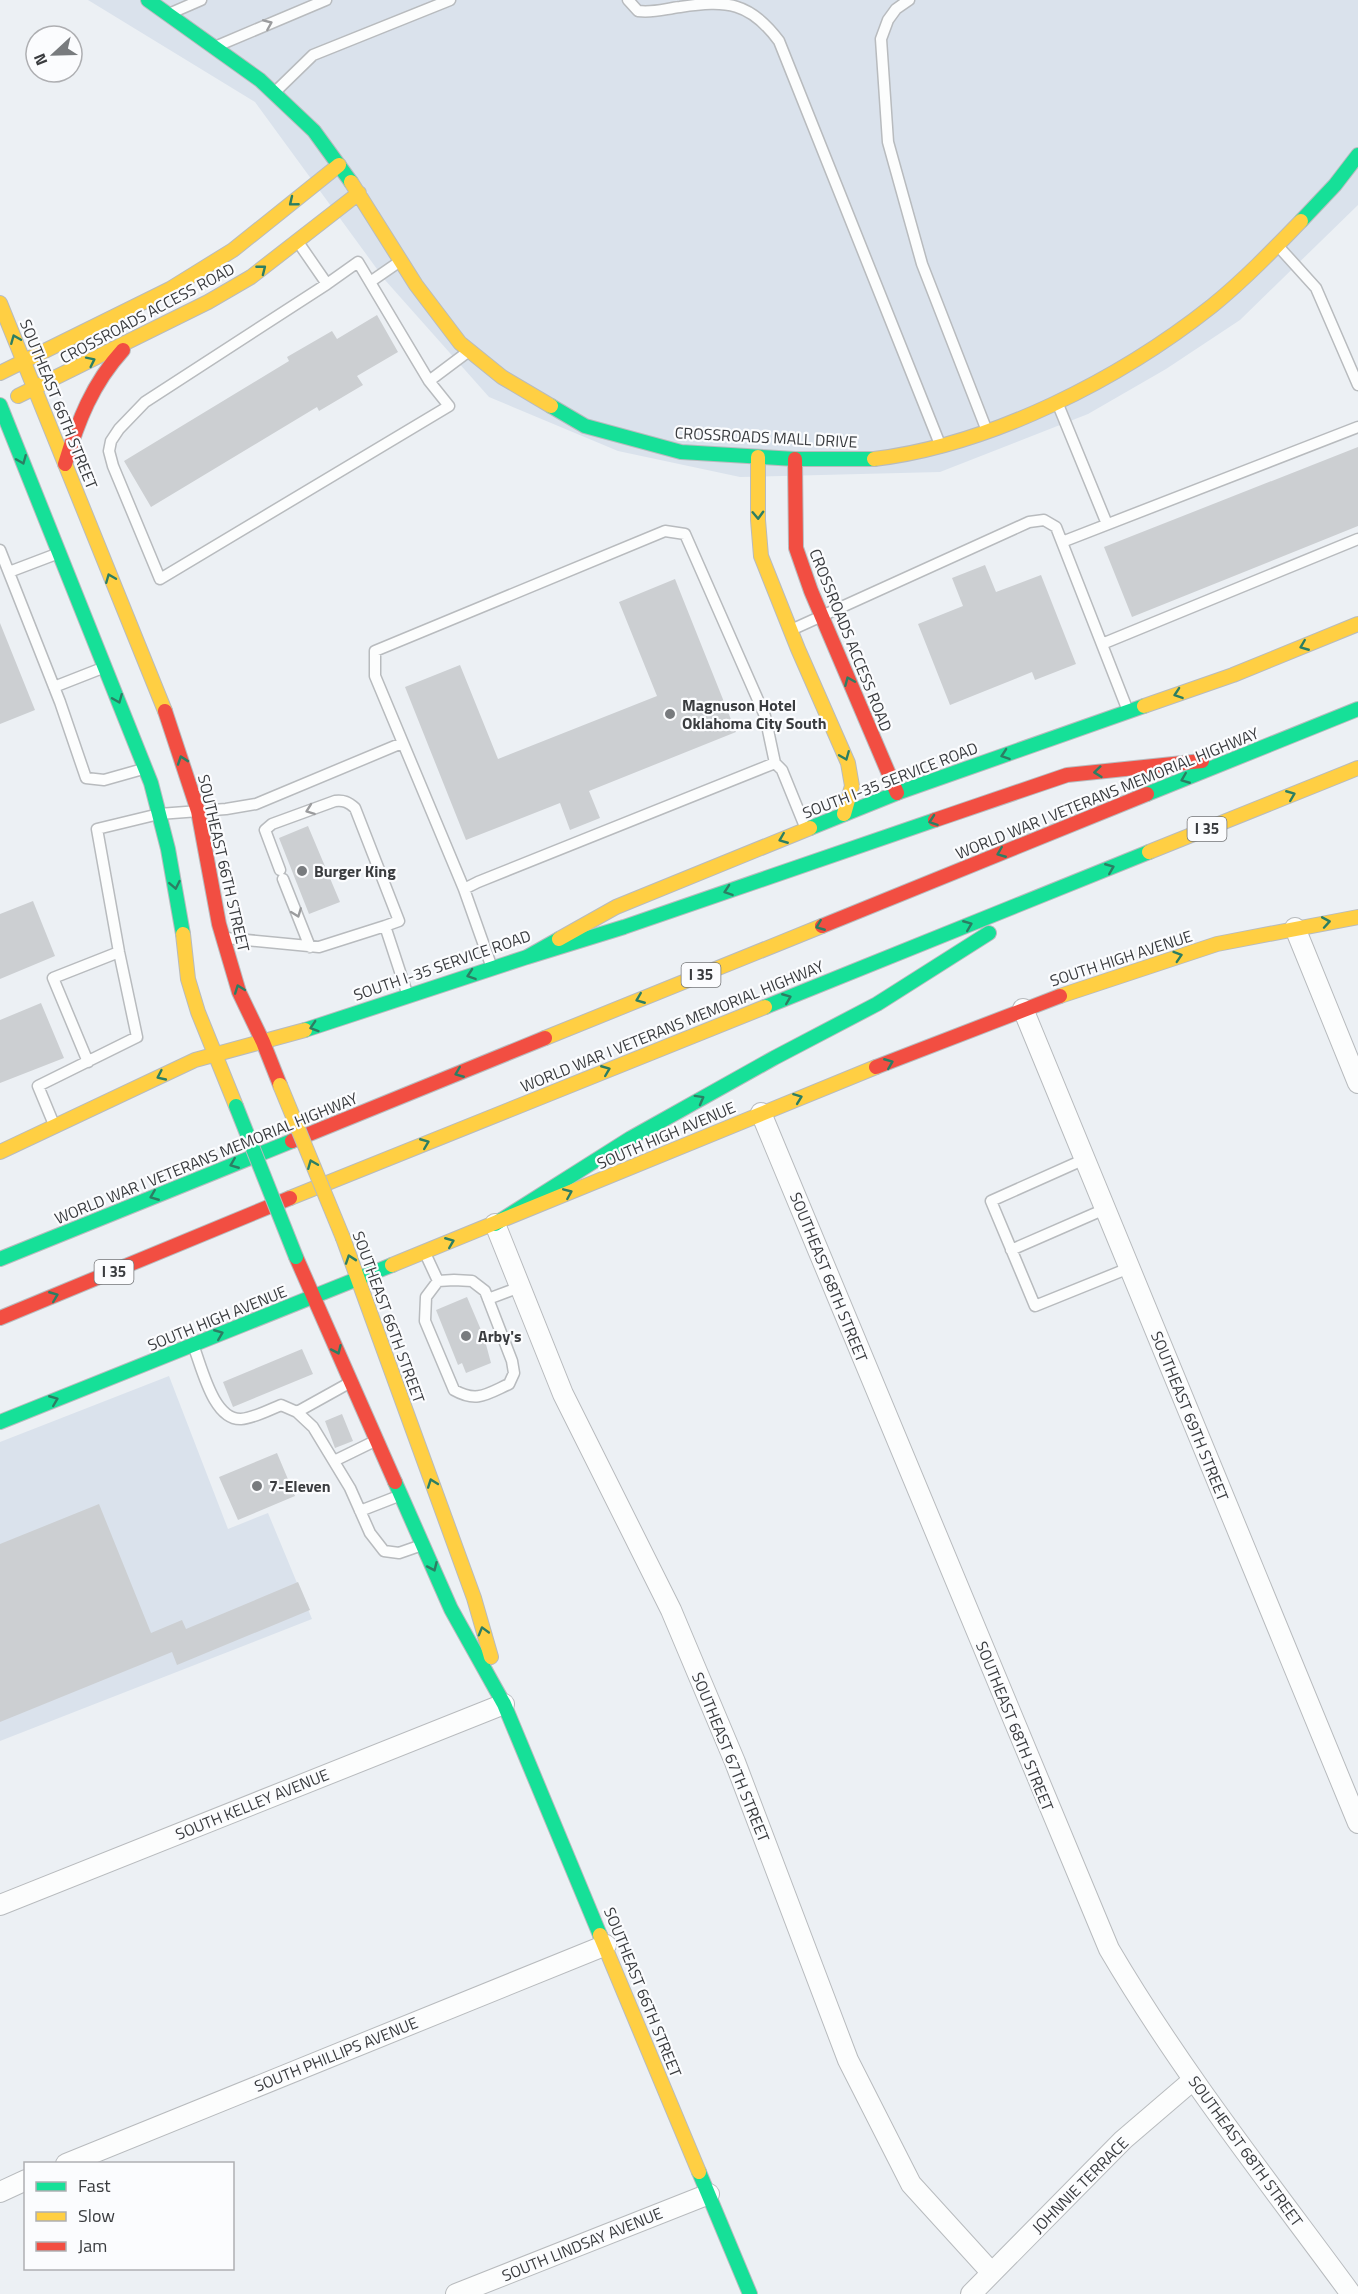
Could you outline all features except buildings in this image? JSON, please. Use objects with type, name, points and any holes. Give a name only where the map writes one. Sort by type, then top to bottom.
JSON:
[{"type":"main road","name":"CROSSROADS MALL DRIVE","points":[[148,0],[260,80],[314,131],[359,193],[428,302],[460,343],[502,377],[585,426],[681,452],[795,459],[862,460],[905,455],[941,447],[987,431],[1057,402],[1169,338],[1213,305],[1277,246],[1335,185],[1358,156]]},
{"type":"main road","name":"CROSSROADS ACCESS ROAD","points":[[0,373],[170,289],[233,250],[339,165]]},
{"type":"main road","name":"CROSSROADS ACCESS ROAD","points":[[0,405],[208,303],[251,277],[359,193]]},
{"type":"main road","name":"SOUTHEAST 66TH STREET","points":[[0,303],[172,729],[198,811],[223,937],[239,992],[263,1042],[343,1238],[474,1598],[504,1704]]},
{"type":"main road","points":[[65,464],[80,414],[92,388],[109,364],[134,340]]},
{"type":"main road","name":"SOUTHEAST 66TH STREET","points":[[0,405],[145,768],[159,814],[180,910],[188,980],[215,1055],[296,1257],[451,1609],[504,1704],[750,2294]]},
{"type":"main road","points":[[758,457],[758,520],[761,556],[790,630],[848,763],[852,786],[844,814]]},
{"type":"main road","name":"CROSSROADS ACCESS ROAD","points":[[795,459],[796,548],[822,616],[897,793]]},
{"type":"main road","name":"SOUTH I-35 SERVICE ROAD","points":[[0,1152],[195,1060],[263,1042],[527,957],[616,907],[844,814],[897,793],[1233,675],[1358,624]]},
{"type":"main road","name":"WORLD WAR I VETERANS MEMORIAL HIGHWAY","points":[[0,1259],[1358,709]]},
{"type":"main road","points":[[527,957],[624,927],[1067,775],[1240,757]]},
{"type":"main road","name":"WORLD WAR I VETERANS MEMORIAL HIGHWAY","points":[[0,1318],[249,1214],[1358,768]]},
{"type":"main road","points":[[495,1224],[631,1138],[774,1058],[877,1004],[1056,890]]},
{"type":"main road","name":"SOUTH HIGH AVENUE","points":[[0,1422],[357,1280],[761,1113],[1023,1009],[1217,944],[1358,916]]},
{"type":"street","points":[[1295,928],[1358,1083]]},
{"type":"street","name":"SOUTHEAST 69TH STREET","points":[[1023,1009],[1358,1823]]},
{"type":"street","name":"SOUTHEAST 68TH STREET","points":[[761,1113],[1109,1949],[1134,1992],[1193,2080],[1351,2294]]},
{"type":"street","name":"SOUTHEAST 67TH STREET","points":[[495,1224],[563,1394],[676,1621],[735,1762],[848,2060],[911,2184],[991,2272]]},
{"type":"street","name":"SOUTH KELLEY AVENUE","points":[[0,1905],[504,1704]]},
{"type":"street","name":"SOUTH PHILLIPS AVENUE","points":[[68,2162],[606,1945]]},
{"type":"street","name":"JOHNNIE TERRACE","points":[[971,2294],[1123,2140],[1193,2080]]},
{"type":"street","points":[[0,2192],[24,2181]]},
{"type":"street","name":"SOUTH LINDSAY AVENUE","points":[[456,2294],[709,2194]]},
{"type":"lane","points":[[168,14],[201,0]]},
{"type":"lane","points":[[214,47],[326,0]]},
{"type":"lane","points":[[274,93],[313,55],[450,0]]},
{"type":"lane","points":[[628,0],[638,11],[653,13],[681,6],[717,3],[742,7],[764,21],[779,41],[941,447]]},
{"type":"lane","points":[[909,0],[896,9],[888,20],[881,39],[888,142],[922,264],[987,431]]},
{"type":"lane","points":[[297,241],[327,284]]},
{"type":"lane","points":[[1277,246],[1316,288],[1358,385]]},
{"type":"lane","points":[[370,282],[401,261]]},
{"type":"lane","points":[[358,262],[370,282],[429,381],[449,406],[160,579],[113,466],[111,441],[145,402],[358,262]]},
{"type":"lane","points":[[429,381],[470,351]]},
{"type":"lane","points":[[1057,402],[1107,524]]},
{"type":"lane","points":[[1062,542],[1358,427]]},
{"type":"lane","points":[[790,630],[1029,522],[1044,520],[1056,527],[1128,712]]},
{"type":"lane","points":[[493,968],[464,889],[375,676],[375,651],[665,531],[685,534],[765,716],[775,763],[782,770],[806,830]]},
{"type":"lane","points":[[1102,644],[1358,539]]},
{"type":"lane","points":[[0,550],[54,687],[86,778],[104,780],[145,768]]},
{"type":"lane","points":[[9,572],[59,553]]},
{"type":"lane","points":[[54,687],[105,667]]},
{"type":"lane","points":[[55,1127],[38,1086],[137,1037],[119,952],[98,829],[159,814],[256,804],[402,743]]},
{"type":"lane","points":[[464,889],[775,763]]},
{"type":"lane","points":[[223,937],[310,947],[319,947],[399,921],[355,808],[342,800],[272,824],[266,830],[310,947]]},
{"type":"lane","points":[[385,926],[408,996]]},
{"type":"lane","points":[[88,1062],[53,978],[119,952]]},
{"type":"lane","points":[[1085,1160],[991,1201],[1011,1250],[1035,1306],[1130,1268]]},
{"type":"lane","points":[[1011,1250],[1105,1209]]},
{"type":"lane","points":[[425,1252],[438,1281]]},
{"type":"lane","points":[[438,1281],[472,1281],[485,1291],[512,1361],[514,1373],[509,1384],[480,1398],[465,1396],[454,1390],[425,1321],[426,1297],[438,1281]]},
{"type":"lane","points":[[488,1299],[520,1287]]},
{"type":"lane","points":[[193,1345],[218,1407],[229,1418],[243,1419],[281,1405],[297,1412],[313,1427],[350,1488],[370,1533],[384,1551],[399,1553],[423,1545]]},
{"type":"lane","points":[[297,1412],[351,1382]]},
{"type":"lane","points":[[334,1461],[377,1440]]},
{"type":"lane","points":[[360,1511],[401,1495]]},
{"type":"shaded area","points":[[88,0],[1358,0],[1358,205],[1240,320],[1166,369],[1088,414],[940,472],[740,477],[618,451],[489,397],[385,280],[255,102]]},
{"type":"shaded area","points":[[169,1376],[228,1529],[268,1513],[312,1619],[0,1741],[0,1442]]},
{"type":"traffic: fast","points":[[148,0],[260,80],[314,131],[351,182]]},
{"type":"traffic: fast","points":[[1301,221],[1335,185],[1358,155]]},
{"type":"traffic: fast","points":[[0,405],[151,783],[168,849],[183,934]]},
{"type":"traffic: fast","points":[[551,406],[585,426],[681,452],[795,459],[874,459]]},
{"type":"traffic: fast","points":[[810,828],[897,793],[1144,706]]},
{"type":"traffic: fast","points":[[1147,794],[1358,709]]},
{"type":"traffic: fast","points":[[527,957],[624,927],[935,820]]},
{"type":"traffic: fast","points":[[765,1007],[1149,852]]},
{"type":"traffic: fast","points":[[495,1224],[631,1138],[774,1058],[877,1004],[989,933]]},
{"type":"traffic: fast","points":[[305,1030],[527,957],[559,939]]},
{"type":"traffic: fast","points":[[236,1106],[296,1257]]},
{"type":"traffic: fast","points":[[0,1259],[292,1141]]},
{"type":"traffic: fast","points":[[0,1422],[392,1265]]},
{"type":"traffic: fast","points":[[395,1482],[451,1609],[504,1704],[600,1935]]},
{"type":"traffic: fast","points":[[699,2172],[750,2294]]},
{"type":"traffic: slow","points":[[0,373],[170,289],[233,250],[339,165]]},
{"type":"traffic: slow","points":[[351,182],[416,285],[460,343],[502,377],[551,406]]},
{"type":"traffic: slow","points":[[18,396],[208,302],[251,277],[359,193]]},
{"type":"traffic: slow","points":[[874,459],[918,451],[1008,424],[1095,383],[1137,359],[1212,306],[1301,221]]},
{"type":"traffic: slow","points":[[0,303],[165,711]]},
{"type":"traffic: slow","points":[[758,457],[758,520],[761,556],[798,649],[848,763],[852,786],[844,814]]},
{"type":"traffic: slow","points":[[1144,706],[1233,675],[1358,624]]},
{"type":"traffic: slow","points":[[1149,852],[1358,768]]},
{"type":"traffic: slow","points":[[559,939],[616,907],[810,828]]},
{"type":"traffic: slow","points":[[1060,996],[1217,944],[1358,917]]},
{"type":"traffic: slow","points":[[545,1038],[822,926]]},
{"type":"traffic: slow","points":[[183,934],[188,979],[198,1012],[236,1106]]},
{"type":"traffic: slow","points":[[290,1198],[765,1007]]},
{"type":"traffic: slow","points":[[0,1152],[195,1060],[305,1030]]},
{"type":"traffic: slow","points":[[392,1265],[876,1067]]},
{"type":"traffic: slow","points":[[280,1085],[343,1238]]},
{"type":"traffic: slow","points":[[343,1238],[474,1598],[491,1657]]},
{"type":"traffic: slow","points":[[600,1935],[699,2172]]},
{"type":"traffic: jam","points":[[65,464],[75,433],[94,390],[123,350]]},
{"type":"traffic: jam","points":[[795,459],[796,548],[811,591],[897,793]]},
{"type":"traffic: jam","points":[[165,711],[198,811],[219,924],[239,992],[280,1085]]},
{"type":"traffic: jam","points":[[935,820],[1067,775],[1202,761]]},
{"type":"traffic: jam","points":[[822,926],[1147,794]]},
{"type":"traffic: jam","points":[[876,1067],[1060,996]]},
{"type":"traffic: jam","points":[[292,1141],[545,1038]]},
{"type":"traffic: jam","points":[[0,1318],[290,1198]]},
{"type":"traffic: jam","points":[[296,1257],[395,1482]]},
{"type":"place","name":"Magnuson Hotel Oklahoma City South","points":[[670,714]]},
{"type":"place","name":"Burger King","points":[[302,871]]},
{"type":"place","name":"Arby's","points":[[466,1336]]},
{"type":"place","name":"7-Eleven","points":[[257,1486]]}]
